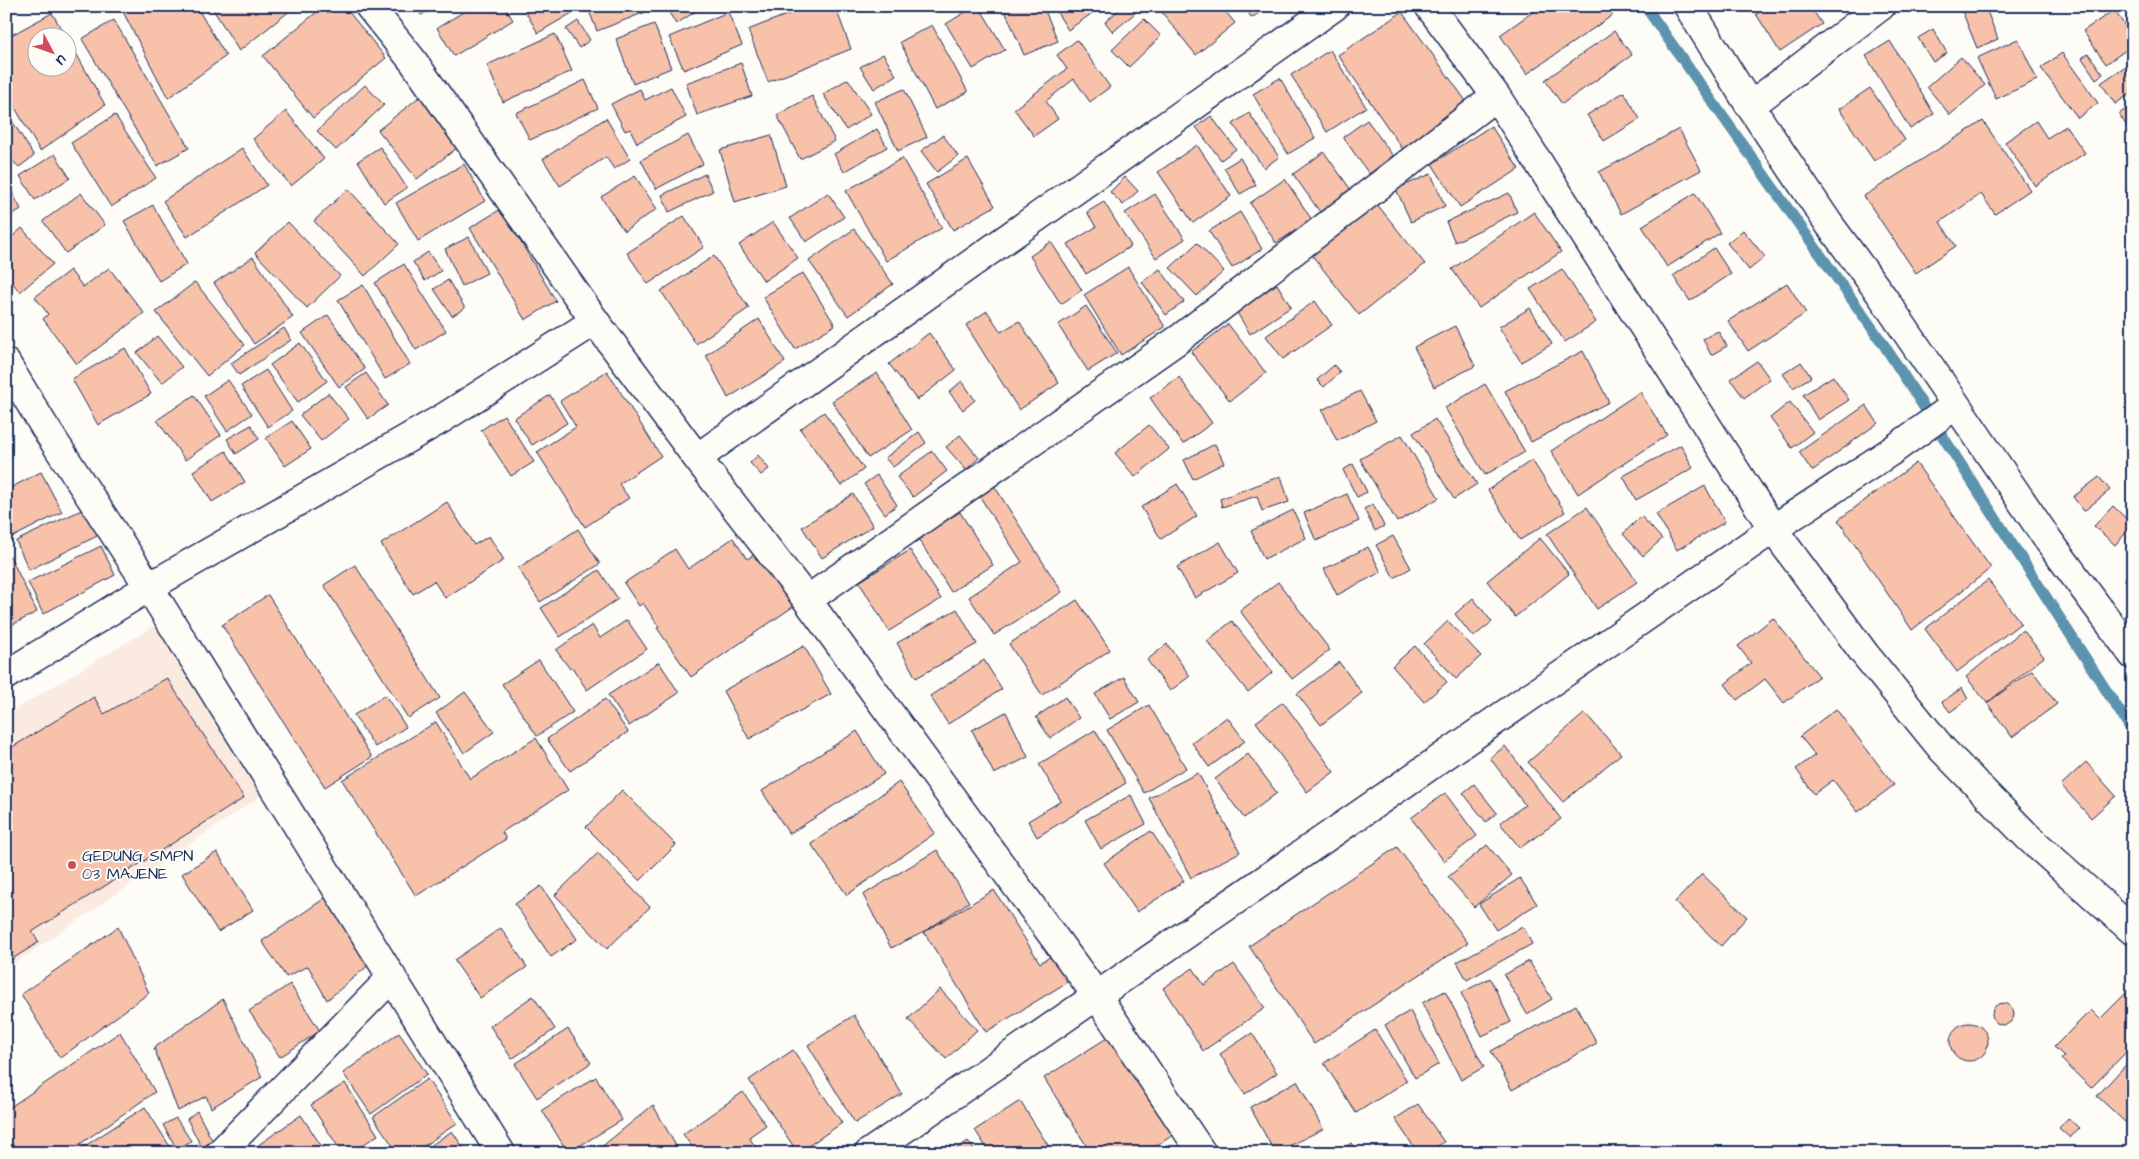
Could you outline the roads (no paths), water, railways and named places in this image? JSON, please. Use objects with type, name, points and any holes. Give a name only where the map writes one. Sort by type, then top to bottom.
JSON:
[{"type":"street","points":[[368,6],[413,61],[595,321],[697,458],[807,600],[1097,996],[1202,1153]]},
{"type":"street","points":[[697,458],[1335,6]]},
{"type":"street","points":[[1430,6],[1496,96],[1773,529],[1864,653],[1942,749],[2029,838],[2133,931]]},
{"type":"street","points":[[1688,6],[1750,106],[1949,410],[2133,655]]},
{"type":"street","points":[[1750,106],[1881,6]]},
{"type":"street","points":[[807,600],[1179,339],[1496,96]]},
{"type":"street","points":[[6,675],[149,588],[444,418],[595,321]]},
{"type":"street","points":[[6,363],[44,426],[149,588],[501,1153]]},
{"type":"street","points":[[869,1153],[1773,529],[1890,452],[1949,410]]},
{"type":"street","points":[[220,1153],[392,977]]},
{"type":"waterway","points":[[1645,6],[1884,345],[2133,732]]},
{"type":"place","name":"GEDUNG SMPN 03 MAJENE","points":[[72,865]]}]
